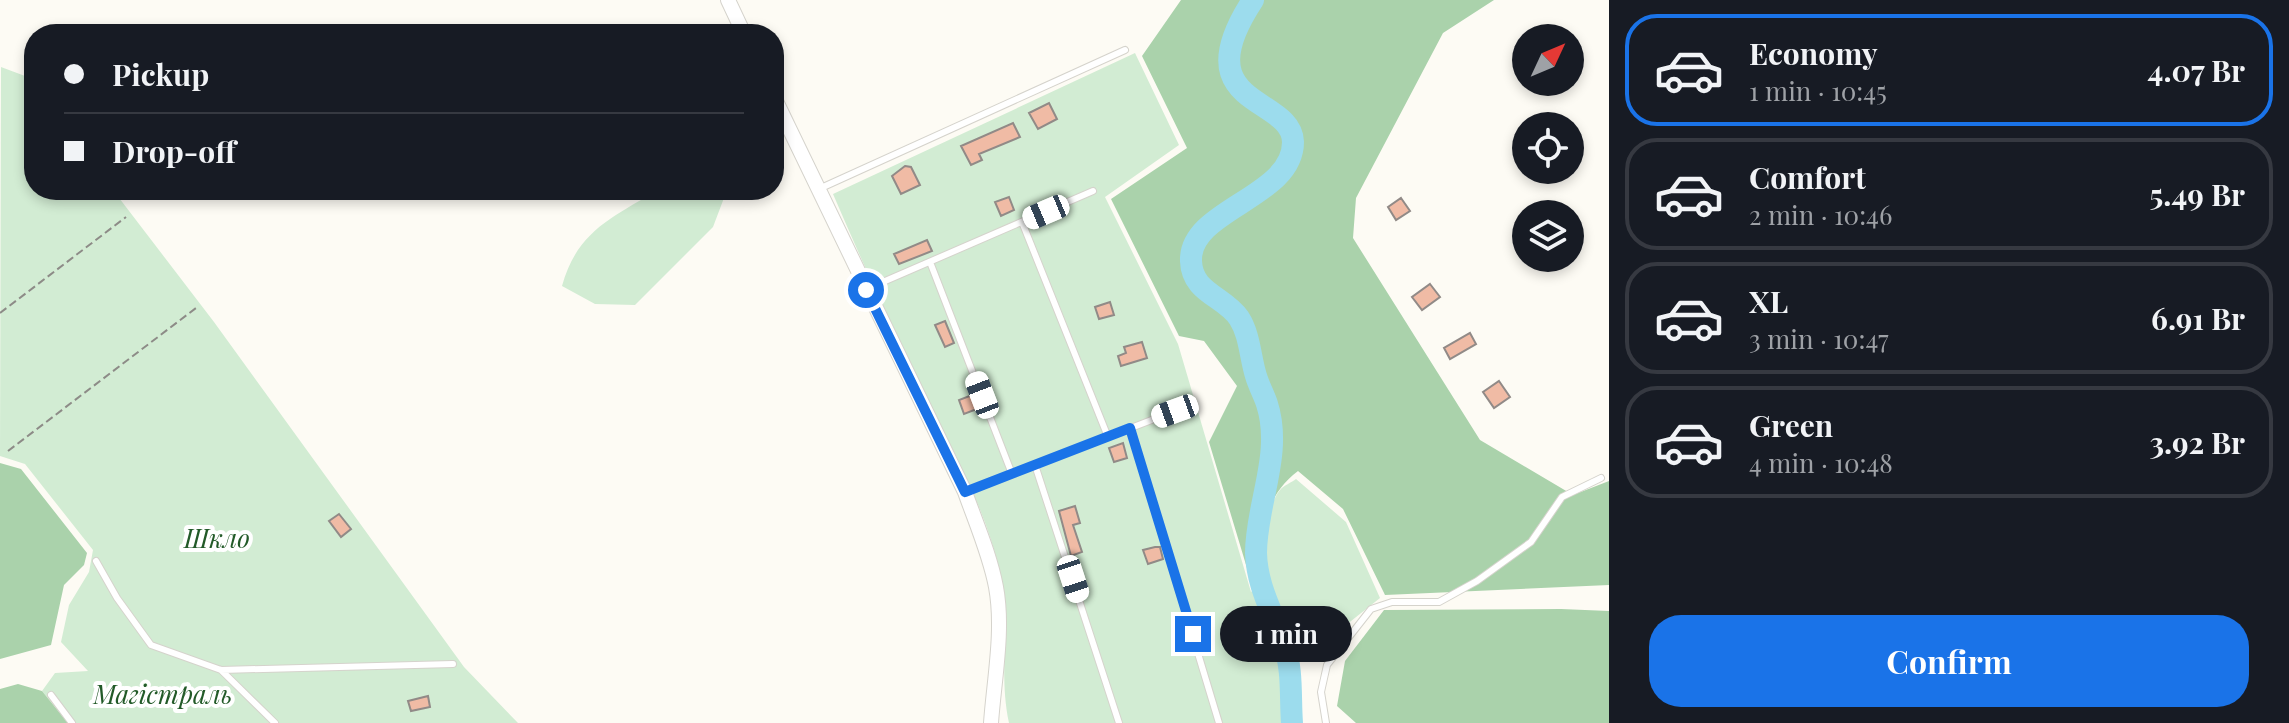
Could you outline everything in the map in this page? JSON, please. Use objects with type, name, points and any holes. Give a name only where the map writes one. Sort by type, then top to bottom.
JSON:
[{"type":"street","points":[[728,0],[739,24]]},
{"type":"street","points":[[784,118],[965,492],[997,589],[998,628],[991,723]]},
{"type":"lane","points":[[817,189],[1125,50]]},
{"type":"lane","points":[[866,290],[1093,191]]},
{"type":"lane","points":[[1022,222],[1108,437]]},
{"type":"lane","points":[[930,262],[1012,474]]},
{"type":"lane","points":[[965,492],[1175,411]]},
{"type":"lane","points":[[1130,428],[1219,723]]},
{"type":"lane","points":[[1035,465],[1119,723]]},
{"type":"lane","points":[[1326,723],[1321,692],[1327,665],[1371,609],[1392,602],[1439,602],[1477,581],[1531,542],[1562,497],[1601,478]]},
{"type":"lane","points":[[96,561],[117,598],[151,645],[221,670],[453,664]]},
{"type":"lane","points":[[221,670],[275,723]]},
{"type":"lane","points":[[51,695],[72,723]]},
{"type":"path","points":[[0,313],[126,217]]},
{"type":"path","points":[[8,451],[196,308]]},
{"type":"green space","points":[[1181,0],[1494,0],[1443,33],[1356,198],[1353,238],[1480,440],[1573,495],[1609,481],[1609,585],[1385,595],[1343,509],[1298,471],[1277,493],[1266,519],[1262,578],[1253,588],[1209,442],[1237,386],[1204,341],[1179,336],[1111,199],[1187,148],[1142,56]]},
{"type":"green space","points":[[1135,53],[1179,145],[1105,197],[1178,344],[1251,592],[1264,579],[1266,533],[1275,498],[1281,489],[1296,479],[1346,522],[1380,598],[1297,664],[1300,723],[1009,723],[1004,685],[1003,591],[994,548],[966,478],[887,315],[833,194]]},
{"type":"green space","name":"Шкло","points":[[1,67],[24,76],[24,200],[121,200],[214,322],[464,667],[518,723],[68,723],[42,691],[55,673],[88,671],[61,642],[69,605],[89,572],[93,550],[25,464],[0,456]]},
{"type":"green space","points":[[642,200],[723,200],[713,227],[635,305],[595,304],[562,286],[577,252],[612,218]]},
{"type":"green space","points":[[0,463],[21,469],[87,553],[84,565],[64,585],[51,645],[0,659]]},
{"type":"green space","points":[[1384,610],[1609,611],[1609,723],[1356,723],[1337,706],[1345,661]]},
{"type":"green space","points":[[18,684],[42,691],[68,723],[0,723],[0,689]]},
{"type":"building","points":[[1049,103],[1057,119],[1038,129],[1029,113]]},
{"type":"building","points":[[1013,123],[1020,137],[979,154],[982,160],[971,165],[961,146]]},
{"type":"building","points":[[905,166],[911,167],[920,185],[901,194],[892,176]]},
{"type":"building","points":[[1009,197],[1014,210],[1001,216],[995,202]]},
{"type":"building","points":[[1401,198],[1410,211],[1396,220],[1388,207]]},
{"type":"building","points":[[927,240],[932,251],[899,264],[894,254]]},
{"type":"building","points":[[1430,284],[1440,297],[1422,310],[1412,297]]},
{"type":"building","points":[[1110,302],[1114,315],[1099,319],[1095,307]]},
{"type":"building","points":[[945,321],[954,343],[945,347],[935,325]]},
{"type":"building","points":[[1470,333],[1476,344],[1450,359],[1444,348]]},
{"type":"building","points":[[1142,342],[1147,358],[1121,366],[1118,356],[1126,353],[1124,347]]},
{"type":"building","points":[[1499,381],[1510,397],[1494,408],[1483,392]]},
{"type":"building","points":[[972,395],[977,409],[964,414],[959,400]]},
{"type":"building","points":[[1123,443],[1127,458],[1114,462],[1109,448]]},
{"type":"building","points":[[1075,506],[1080,523],[1073,525],[1082,552],[1071,556],[1059,511]]},
{"type":"building","points":[[339,514],[351,529],[341,537],[329,521]]},
{"type":"building","points":[[1160,547],[1163,559],[1148,564],[1143,550]]},
{"type":"building","points":[[428,696],[430,707],[411,711],[408,701]]},
{"type":"waterway","points":[[1253,0],[1234,35],[1229,61],[1234,80],[1246,94],[1288,127],[1293,142],[1289,161],[1277,177],[1260,191],[1206,228],[1195,243],[1191,261],[1197,280],[1233,311],[1243,325],[1267,404],[1271,423],[1271,460],[1257,535],[1257,566],[1287,654],[1292,723]]},
{"type":"route","points":[[866,290],[965,492],[1130,428],[1193,634]]},
{"type":"park label","name":"Магістраль","points":[[163,693]]}]
